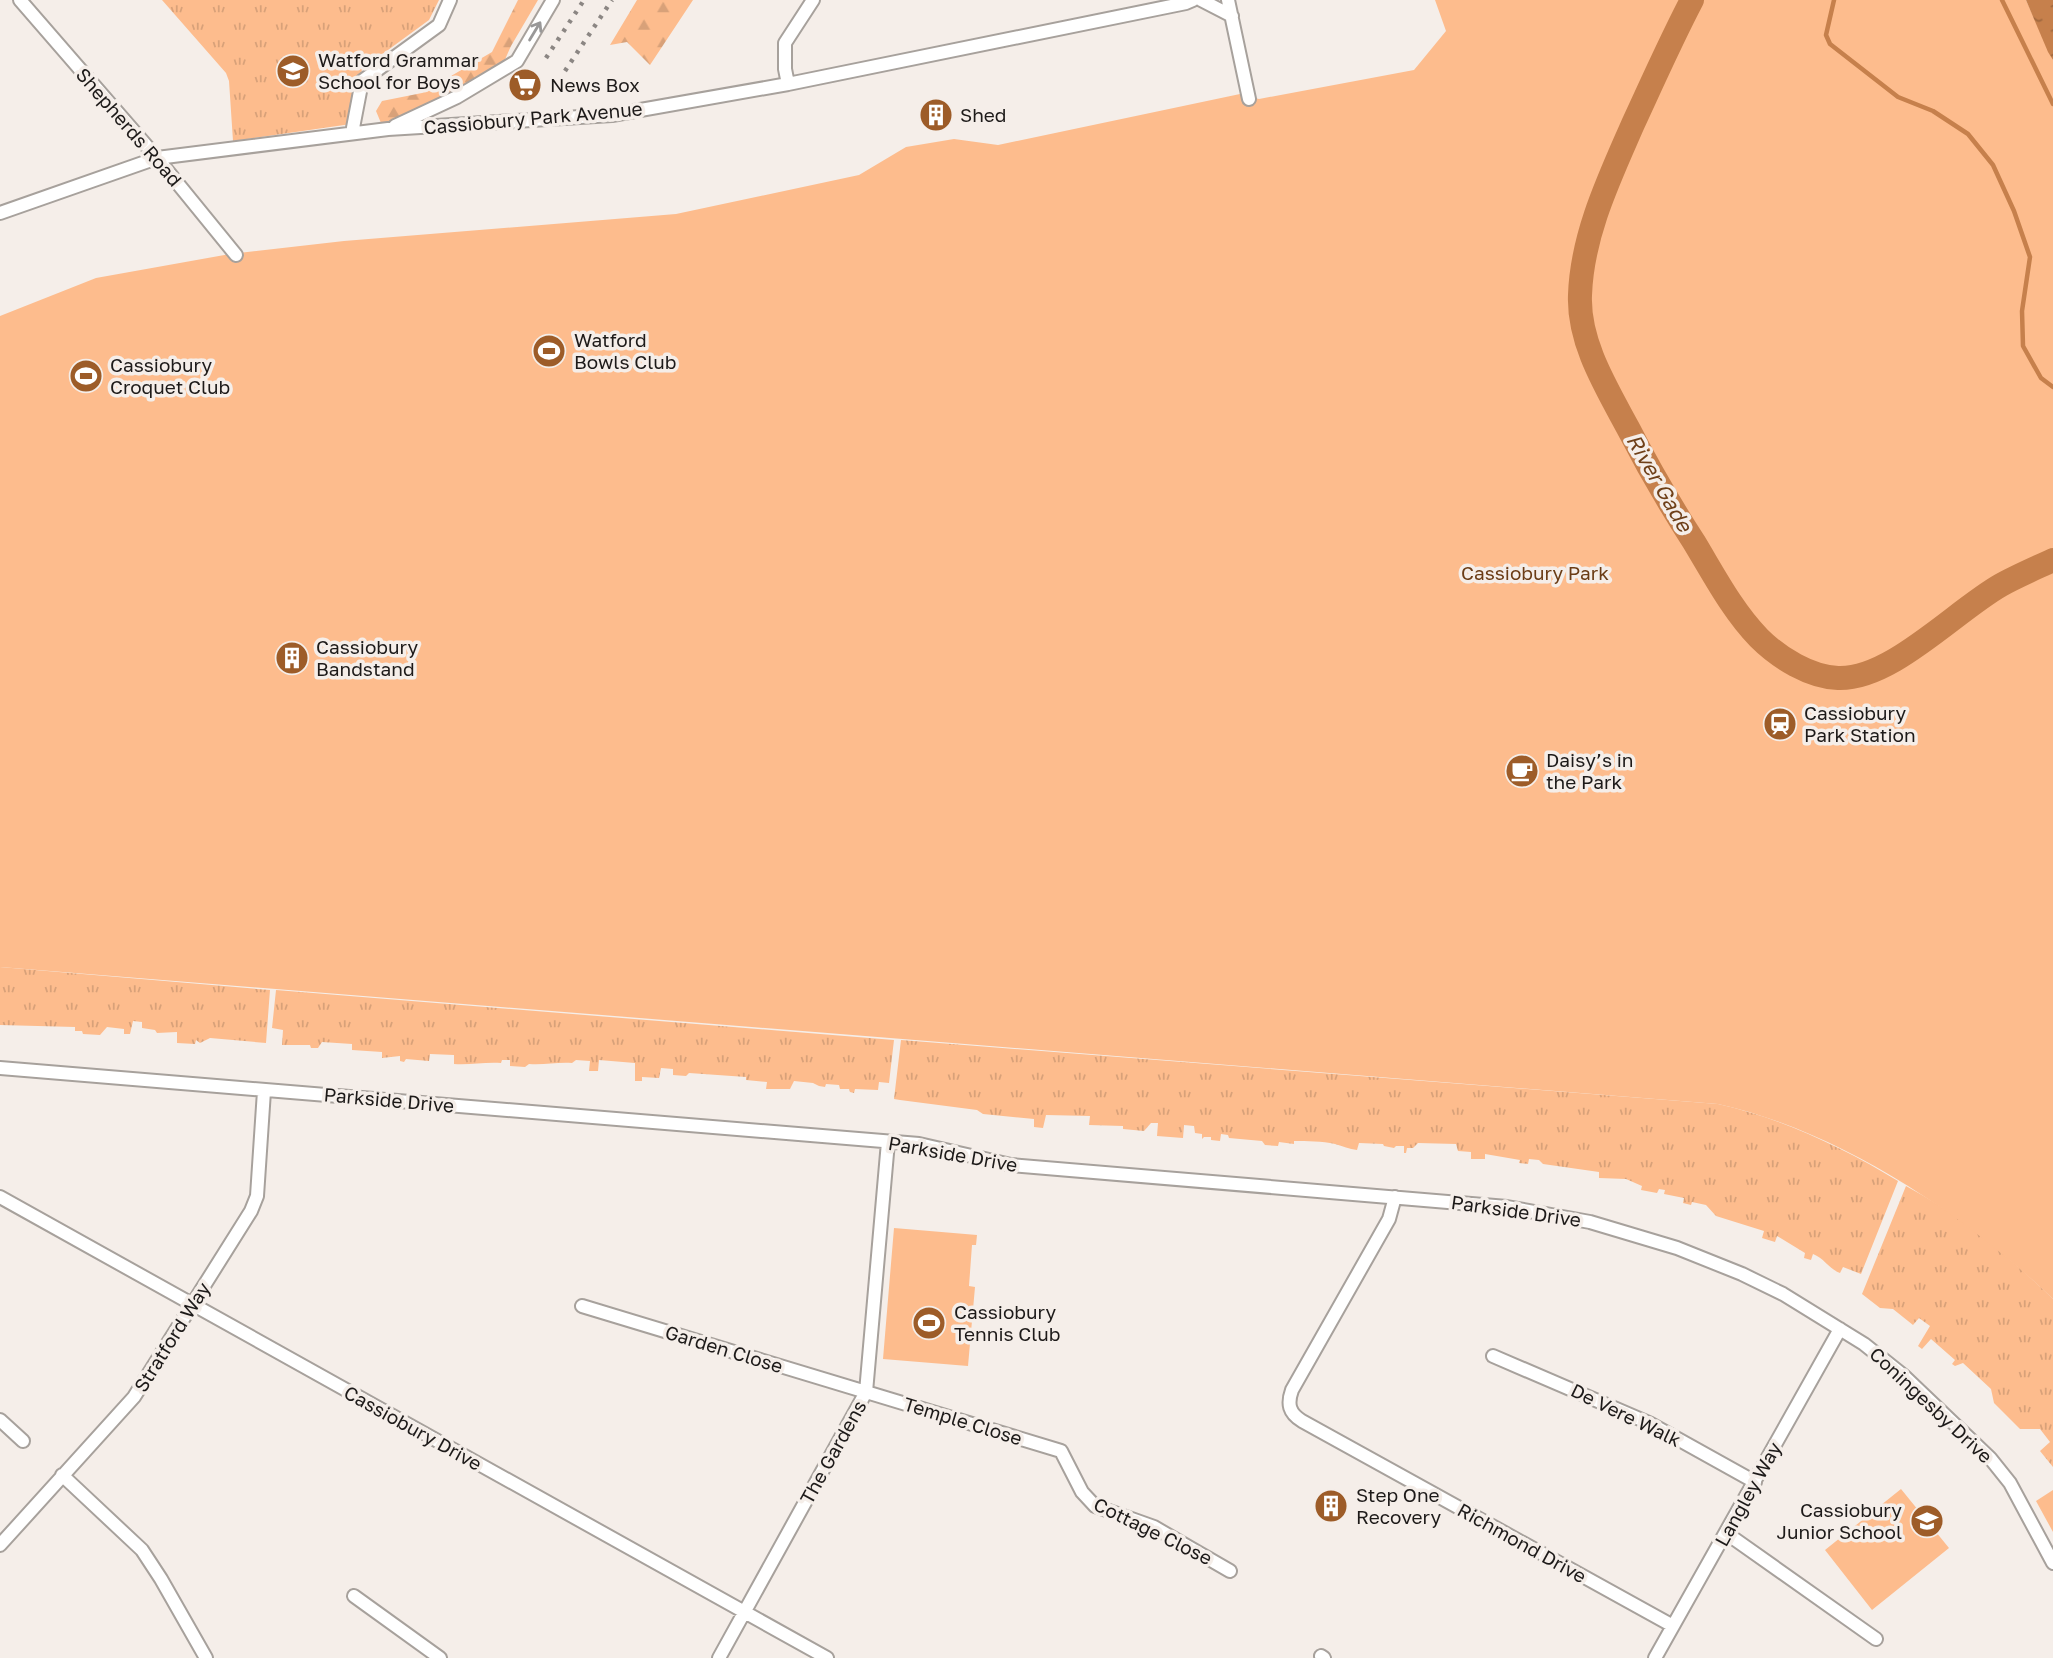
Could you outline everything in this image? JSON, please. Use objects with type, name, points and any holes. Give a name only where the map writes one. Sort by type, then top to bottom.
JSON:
[{"type":"street","name":"Shepherds Road","points":[[20,0],[158,158],[236,254]]},
{"type":"street","points":[[352,133],[362,81],[439,24],[450,0]]},
{"type":"street","points":[[388,129],[457,97],[517,61],[553,0]]},
{"type":"street","points":[[788,84],[785,43],[813,0]]},
{"type":"street","name":"Cassiobury Park Avenue","points":[[0,213],[158,158],[388,129],[612,116],[788,84],[1193,0]]},
{"type":"street","points":[[1201,0],[1232,16]]},
{"type":"street","points":[[1228,0],[1249,99]]},
{"type":"street","name":"Parkside Drive","points":[[0,1068],[919,1144],[1011,1165],[1461,1202],[1550,1213],[1677,1248],[1783,1294],[1840,1329]]},
{"type":"street","name":"Stratford Way","points":[[0,1545],[134,1396],[255,1203],[264,1091]]},
{"type":"street","name":"The Gardens","points":[[719,1658],[866,1392],[888,1142]]},
{"type":"street","name":"Cassiobury Drive","points":[[0,1197],[827,1658]]},
{"type":"street","name":"Richmond Drive","points":[[1395,1197],[1390,1219],[1292,1390],[1289,1403],[1291,1412],[1302,1421],[1673,1626]]},
{"type":"street","name":"Garden Close","points":[[582,1306],[866,1392]]},
{"type":"street","name":"Langley Way","points":[[1655,1658],[1840,1329]]},
{"type":"street","name":"Coningesby Drive","points":[[1840,1329],[1864,1344],[1904,1376],[1990,1458],[2010,1483],[2053,1563]]},
{"type":"street","name":"De Vere Walk","points":[[1493,1356],[1649,1423],[1755,1482]]},
{"type":"street","name":"Temple Close","points":[[866,1392],[1061,1451]]},
{"type":"street","points":[[0,1420],[23,1441]]},
{"type":"street","name":"Cottage Close","points":[[1061,1451],[1082,1492],[1095,1506],[1154,1527],[1230,1571]]},
{"type":"street","points":[[62,1475],[142,1550],[206,1658]]},
{"type":"street","points":[[1726,1533],[1876,1639]]},
{"type":"street","points":[[354,1596],[440,1658]]},
{"type":"green space","name":"Watford Grammar School for Boys","points":[[162,0],[439,0],[429,20],[362,69],[351,124],[233,141],[229,81],[226,73]]},
{"type":"green space","points":[[518,0],[538,0],[503,64],[455,94],[394,126],[381,123],[376,111],[382,101],[422,93],[492,52]]},
{"type":"green space","points":[[637,0],[693,0],[650,65],[627,42],[610,45]]},
{"type":"green space","name":"Cassiobury Park","points":[[1435,0],[2026,0],[2053,60],[2053,1299],[1980,1236],[1898,1180],[1809,1134],[1718,1104],[0,967],[0,316],[96,278],[230,254],[344,241],[676,214],[859,175],[906,147],[954,139],[998,145],[1240,94],[1259,99],[1414,70],[1446,31]]},
{"type":"green space","points":[[0,967],[270,990],[266,1043],[210,1038],[200,1043],[196,1040],[195,1044],[177,1043],[177,1032],[157,1033],[155,1030],[142,1028],[142,1022],[133,1021],[130,1034],[124,1034],[124,1029],[107,1027],[100,1035],[83,1034],[82,1031],[75,1031],[75,1027],[0,1025]]},
{"type":"green space","points":[[276,990],[894,1040],[889,1083],[879,1082],[878,1090],[855,1089],[854,1093],[849,1089],[840,1089],[839,1085],[826,1084],[825,1087],[794,1081],[790,1089],[766,1089],[767,1082],[746,1080],[746,1077],[689,1073],[686,1076],[673,1075],[673,1069],[661,1068],[659,1078],[642,1077],[642,1081],[635,1081],[635,1063],[599,1060],[598,1071],[589,1071],[590,1061],[576,1060],[572,1063],[529,1064],[525,1067],[510,1066],[510,1060],[502,1060],[501,1063],[454,1064],[454,1055],[430,1054],[429,1061],[406,1059],[404,1062],[400,1061],[400,1056],[382,1058],[382,1052],[352,1050],[352,1044],[322,1042],[318,1048],[311,1048],[310,1045],[282,1045],[283,1030],[272,1028]]},
{"type":"green space","points":[[901,1040],[1718,1104],[1765,1117],[1811,1135],[1898,1181],[1861,1274],[1843,1267],[1840,1273],[1813,1254],[1811,1260],[1804,1258],[1805,1253],[1777,1236],[1775,1242],[1762,1238],[1764,1231],[1716,1216],[1706,1205],[1683,1203],[1684,1198],[1664,1194],[1665,1190],[1659,1189],[1657,1193],[1641,1190],[1642,1186],[1626,1179],[1599,1178],[1599,1172],[1543,1164],[1539,1160],[1529,1159],[1528,1164],[1519,1163],[1520,1160],[1485,1154],[1485,1159],[1471,1159],[1471,1152],[1458,1151],[1456,1144],[1418,1143],[1413,1148],[1407,1148],[1406,1153],[1404,1146],[1394,1148],[1383,1144],[1359,1143],[1357,1150],[1314,1141],[1294,1141],[1294,1144],[1279,1142],[1278,1146],[1265,1145],[1262,1141],[1229,1138],[1228,1135],[1221,1134],[1220,1141],[1211,1140],[1211,1137],[1202,1139],[1202,1134],[1195,1133],[1194,1126],[1184,1125],[1183,1138],[1157,1136],[1158,1123],[1151,1123],[1144,1131],[1123,1129],[1123,1126],[1089,1125],[1090,1116],[1046,1115],[1043,1128],[1034,1127],[1034,1119],[983,1114],[977,1110],[894,1099]]},
{"type":"green space","points":[[1906,1186],[1946,1210],[1984,1238],[2053,1299],[2053,1467],[2040,1451],[2050,1442],[2040,1429],[2020,1429],[1994,1403],[1991,1389],[1963,1363],[1955,1366],[1952,1364],[1955,1360],[1931,1339],[1922,1349],[1918,1346],[1930,1326],[1919,1318],[1913,1325],[1893,1309],[1880,1308],[1862,1294]]},
{"type":"green space","name":"Cassiobury Tennis Club","points":[[894,1228],[977,1235],[976,1245],[972,1245],[969,1286],[975,1287],[968,1366],[883,1359]]},
{"type":"green space","points":[[1901,1489],[1949,1548],[1872,1610],[1825,1550]]},
{"type":"green space","points":[[2053,1490],[2053,1532],[2036,1501]]},
{"type":"water","points":[[2026,0],[2053,0],[2053,60],[2048,52]]},
{"type":"waterway","name":"River Gade","points":[[1692,0],[1633,124],[1598,208],[1586,251],[1580,295],[1584,330],[1595,364],[1660,486],[1724,592],[1749,627],[1776,653],[1806,670],[1838,678],[1858,676],[1901,656],[2001,585],[2053,560]]},
{"type":"waterway","points":[[1834,0],[1826,35],[1830,44],[1898,97],[1933,111],[1968,134],[1993,165],[2014,211],[2030,257],[2022,311],[2023,346],[2041,378],[2053,387]]},
{"type":"waterway","points":[[2002,0],[2053,104]]},
{"type":"railway","points":[[546,58],[584,0]]},
{"type":"railway","points":[[565,71],[612,0]]},
{"type":"place","name":"Watford Grammar School for Boys","points":[[293,71]]},
{"type":"place","name":"News Box","points":[[525,85]]},
{"type":"place","name":"Shed","points":[[936,115]]},
{"type":"place","name":"Watford Bowls Club","points":[[549,351]]},
{"type":"place","name":"Cassiobury Croquet Club","points":[[86,376]]},
{"type":"place","name":"Cassiobury Bandstand","points":[[292,658]]},
{"type":"place","name":"Cassiobury Park Station","points":[[1780,724]]},
{"type":"place","name":"Daisy’s in the Park","points":[[1522,771]]},
{"type":"place","name":"Cassiobury Tennis Club","points":[[929,1323]]},
{"type":"place","name":"Step One Recovery","points":[[1331,1506]]},
{"type":"place","name":"Cassiobury Junior School","points":[[1927,1521]]}]
